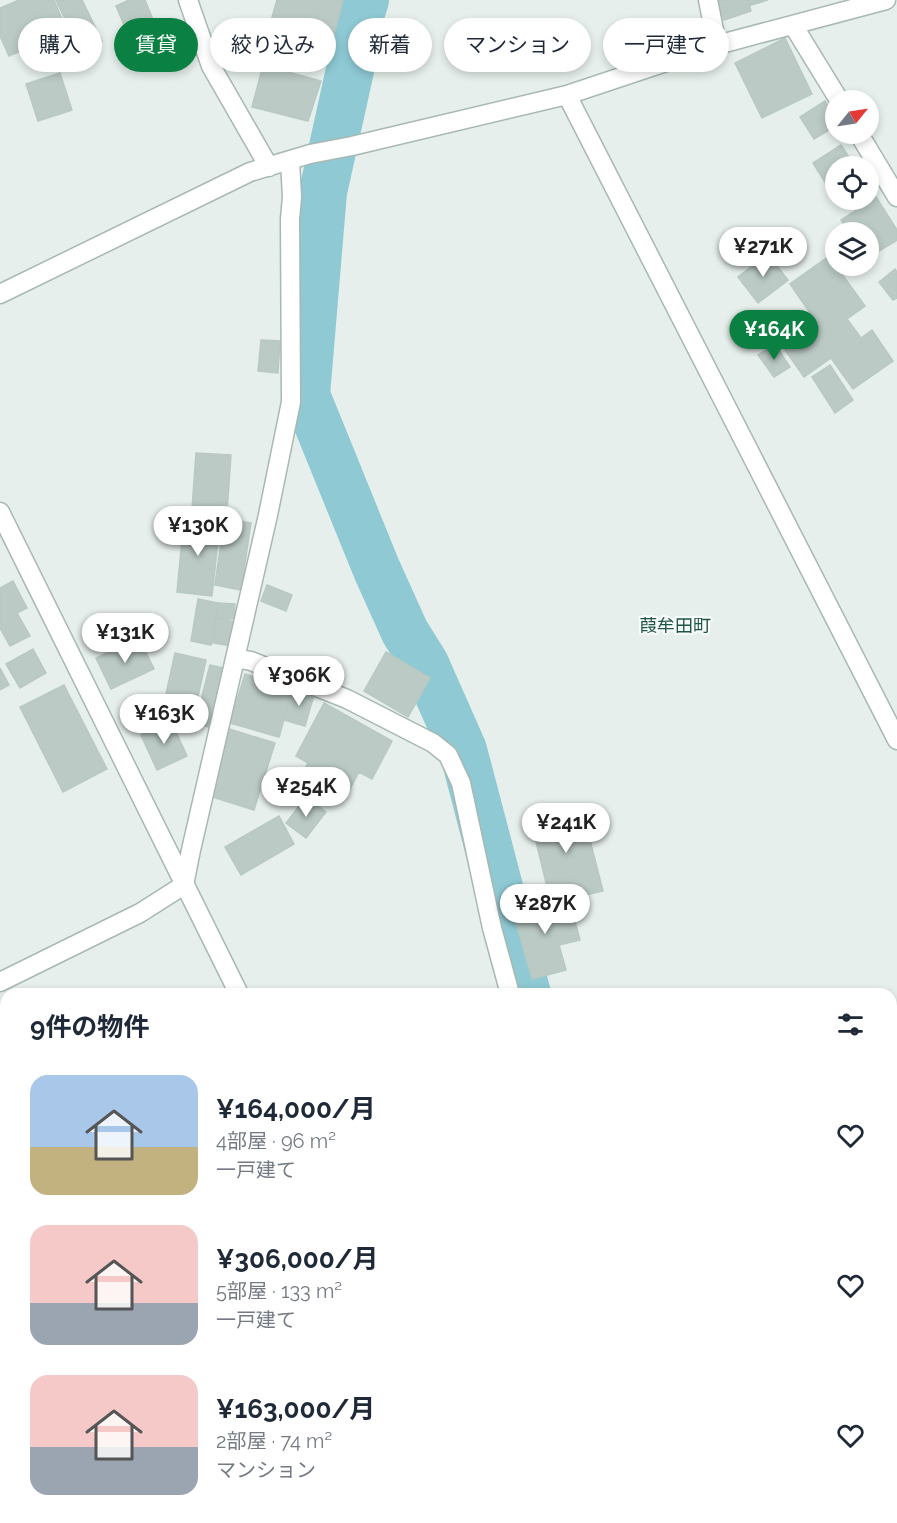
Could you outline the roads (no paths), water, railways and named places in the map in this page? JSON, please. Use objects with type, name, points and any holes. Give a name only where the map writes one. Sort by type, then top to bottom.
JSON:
[{"type":"street","points":[[188,0],[211,66],[269,167]]},
{"type":"street","points":[[708,0],[712,18]]},
{"type":"street","points":[[729,42],[886,0]]},
{"type":"street","points":[[793,25],[832,90]]},
{"type":"street","points":[[0,294],[250,172],[310,154],[567,95],[636,72]]},
{"type":"street","points":[[567,95],[897,740]]},
{"type":"street","points":[[865,144],[897,197]]},
{"type":"street","points":[[0,982],[140,913],[184,885],[268,515],[291,402],[290,219],[292,196],[290,161]]},
{"type":"street","points":[[0,512],[236,988]]},
{"type":"street","points":[[235,658],[251,661],[347,699],[433,743],[448,755],[461,783],[492,928],[508,988]]},
{"type":"waterway","points":[[365,0],[355,32],[356,43],[323,192],[306,395],[377,570],[405,632],[425,664],[463,750],[525,988]]},
{"type":"district","name":"葭牟田町","points":[[675,625]]}]
